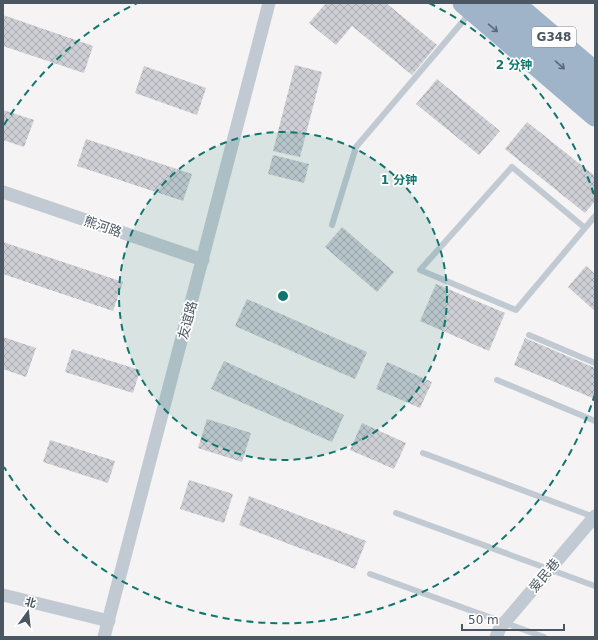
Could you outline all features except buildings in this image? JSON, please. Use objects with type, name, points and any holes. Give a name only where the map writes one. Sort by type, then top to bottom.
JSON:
[{"type":"highway","name":"G348","points":[[514,3],[595,72]]},
{"type":"highway","points":[[534,3],[595,55]]},
{"type":"highway","name":"G348","points":[[475,6],[595,95]]},
{"type":"highway","points":[[475,6],[595,116]]},
{"type":"street","name":"友谊路","points":[[104,637],[269,3]]},
{"type":"street","name":"熊河路","points":[[3,192],[203,260]]},
{"type":"street","name":"爱民巷","points":[[496,637],[504,623],[595,517]]},
{"type":"street","points":[[3,595],[109,621]]},
{"type":"lane","points":[[332,225],[356,147],[475,6]]},
{"type":"lane","points":[[585,228],[512,167],[420,270],[516,310],[585,228],[595,216]]},
{"type":"lane","points":[[529,335],[595,363]]},
{"type":"lane","points":[[497,380],[595,421]]},
{"type":"lane","points":[[423,454],[595,517]]},
{"type":"lane","points":[[396,513],[595,586]]},
{"type":"lane","points":[[370,574],[544,637]]}]
